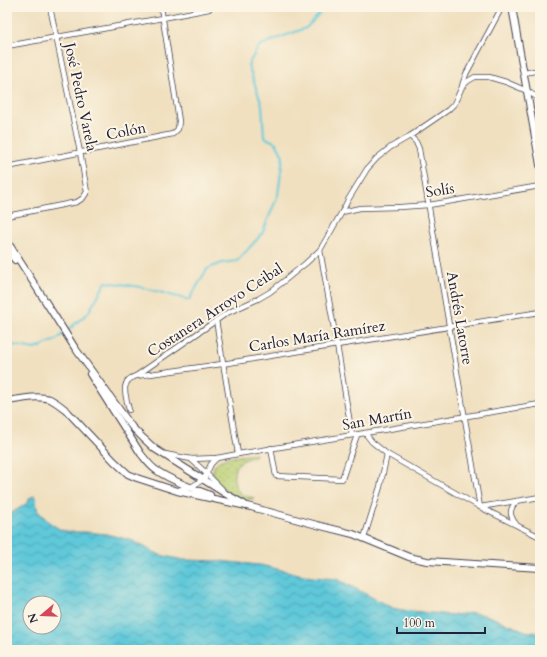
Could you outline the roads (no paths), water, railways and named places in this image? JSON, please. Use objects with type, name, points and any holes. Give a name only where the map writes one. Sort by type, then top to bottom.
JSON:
[{"type":"street","name":"José Pedro Varela","points":[[9,216],[77,202],[83,198],[87,192],[50,7]]},
{"type":"street","points":[[161,7],[163,18]]},
{"type":"street","name":"Costanera Arroyo Ceibal","points":[[136,376],[227,313],[270,292],[284,282],[320,250],[348,200],[367,170],[377,158],[391,147],[448,110],[454,104],[466,74],[502,7]]},
{"type":"street","points":[[512,7],[540,165]]},
{"type":"street","points":[[7,46],[208,9]]},
{"type":"street","name":"Colón","points":[[7,167],[173,134],[178,129],[179,121],[163,18]]},
{"type":"street","points":[[524,73],[540,70]]},
{"type":"street","points":[[462,87],[468,80],[475,77],[489,77],[527,91],[540,99]]},
{"type":"street","name":"Andrés Latorre","points":[[410,136],[416,142],[418,149],[429,205],[480,507]]},
{"type":"street","name":"Solís","points":[[342,212],[360,208],[429,205],[540,186]]},
{"type":"street","points":[[7,241],[83,360],[132,427],[155,449],[205,476]]},
{"type":"street","points":[[7,250],[33,282]]},
{"type":"street","points":[[271,448],[276,476],[342,479],[354,435],[320,250]]},
{"type":"street","name":"Carlos María Ramírez","points":[[136,376],[222,364],[540,312]]},
{"type":"street","points":[[216,320],[222,364],[238,454]]},
{"type":"street","points":[[83,360],[90,375],[149,464],[169,478],[222,501]]},
{"type":"street","points":[[129,410],[125,386],[128,381],[136,376]]},
{"type":"street","points":[[7,401],[38,397],[50,399],[57,403],[66,410],[114,461],[128,474],[137,478],[177,490],[251,507],[353,534],[418,560],[540,568]]},
{"type":"street","name":"San Martín","points":[[163,454],[191,459],[217,458],[540,404]]},
{"type":"street","points":[[365,433],[372,442],[387,454],[480,507],[540,537]]},
{"type":"street","points":[[364,538],[380,487],[387,454]]},
{"type":"street","points":[[177,490],[191,487],[205,476],[211,464],[217,458]]},
{"type":"street","points":[[191,459],[205,476],[226,494],[251,507]]},
{"type":"street","points":[[480,507],[540,497]]},
{"type":"street","points":[[517,501],[512,505],[510,512],[517,525]]},
{"type":"water","points":[[35,496],[38,511],[50,523],[61,530],[106,534],[131,540],[160,555],[183,560],[219,561],[260,565],[311,577],[336,579],[392,608],[402,610],[451,615],[473,613],[488,616],[525,631],[540,633],[540,650],[7,650],[7,516],[26,504],[31,497]]},
{"type":"waterway","points":[[7,344],[35,349],[56,340],[88,313],[106,282],[141,287],[189,300],[207,269],[222,263],[237,261],[262,234],[278,195],[283,156],[276,143],[264,137],[262,105],[248,65],[259,46],[306,28],[326,7]]}]
